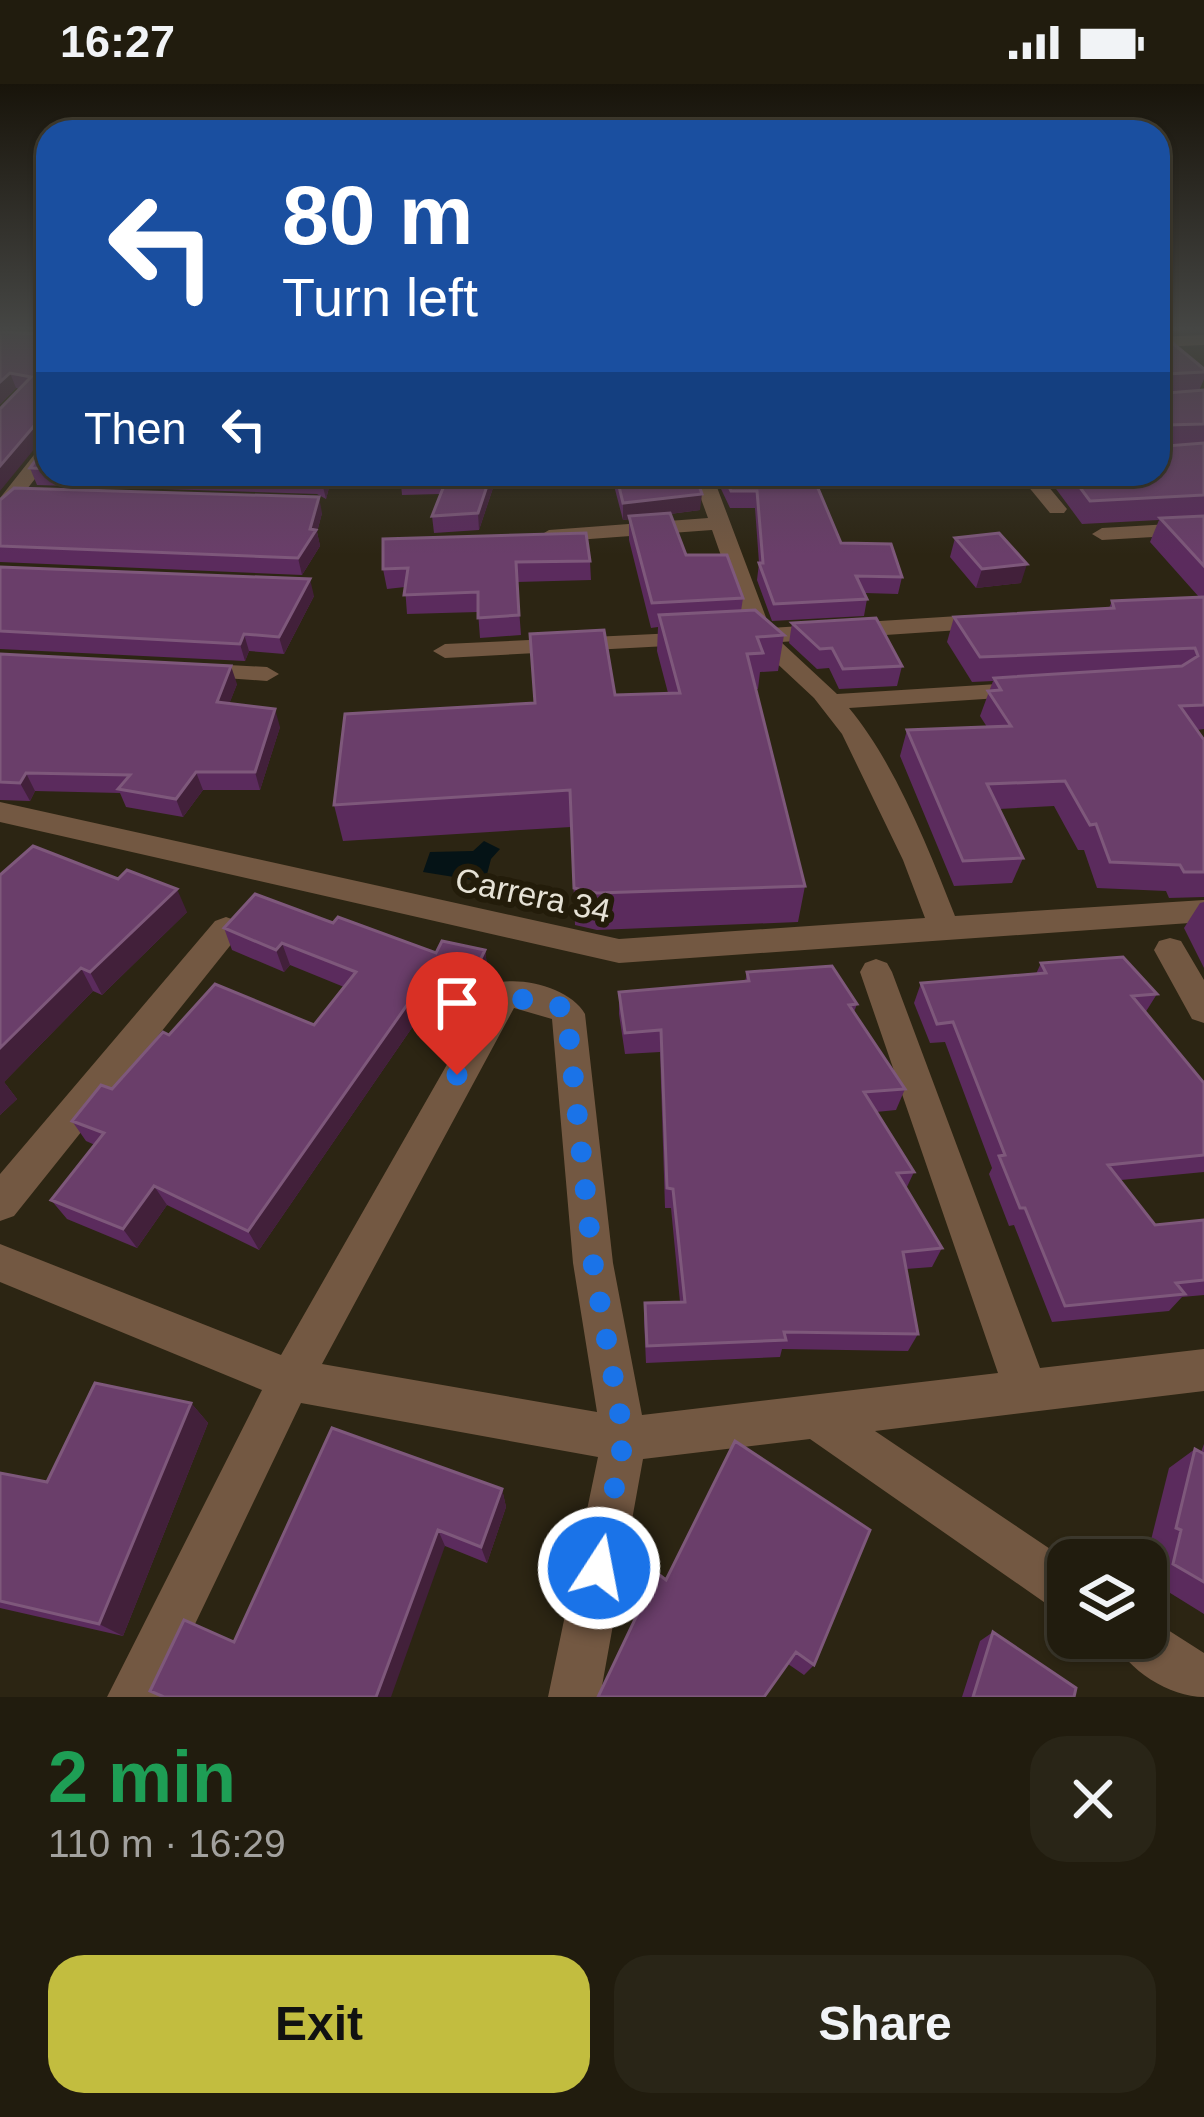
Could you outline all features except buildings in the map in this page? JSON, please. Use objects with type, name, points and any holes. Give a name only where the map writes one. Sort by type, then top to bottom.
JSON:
[{"type":"street","points":[[0,511],[36,465]]},
{"type":"street","points":[[706,486],[760,636],[830,702],[865,752],[918,860],[944,929]]},
{"type":"street","points":[[1038,486],[1057,509]]},
{"type":"street","points":[[14,494],[38,495]]},
{"type":"street","points":[[530,537],[718,524]]},
{"type":"street","points":[[1102,534],[1204,528]]},
{"type":"street","points":[[445,651],[1017,620]]},
{"type":"street","points":[[156,668],[267,674]]},
{"type":"street","points":[[830,702],[1057,687]]},
{"type":"street","name":"Carrera 34","points":[[0,812],[619,951],[1204,911]]},
{"type":"street","points":[[0,1203],[226,929]]},
{"type":"street","points":[[1170,950],[1204,1010]]},
{"type":"street","points":[[876,971],[1008,1333],[1024,1391]]},
{"type":"street","points":[[133,1697],[290,1380],[505,993],[558,1004],[568,1014],[593,1263],[624,1438],[574,1697]]},
{"type":"street","points":[[0,1264],[290,1380],[624,1438],[1204,1370]]},
{"type":"street","points":[[815,1416],[1047,1576]]},
{"type":"street","points":[[1167,1658],[1204,1683]]},
{"type":"shaded area","points":[[484,841],[500,849],[491,859],[485,882],[423,872],[430,852],[473,851]]},
{"type":"route","points":[[457,1075],[501,995],[566,1008],[593,1263],[624,1438],[599,1568]]}]
